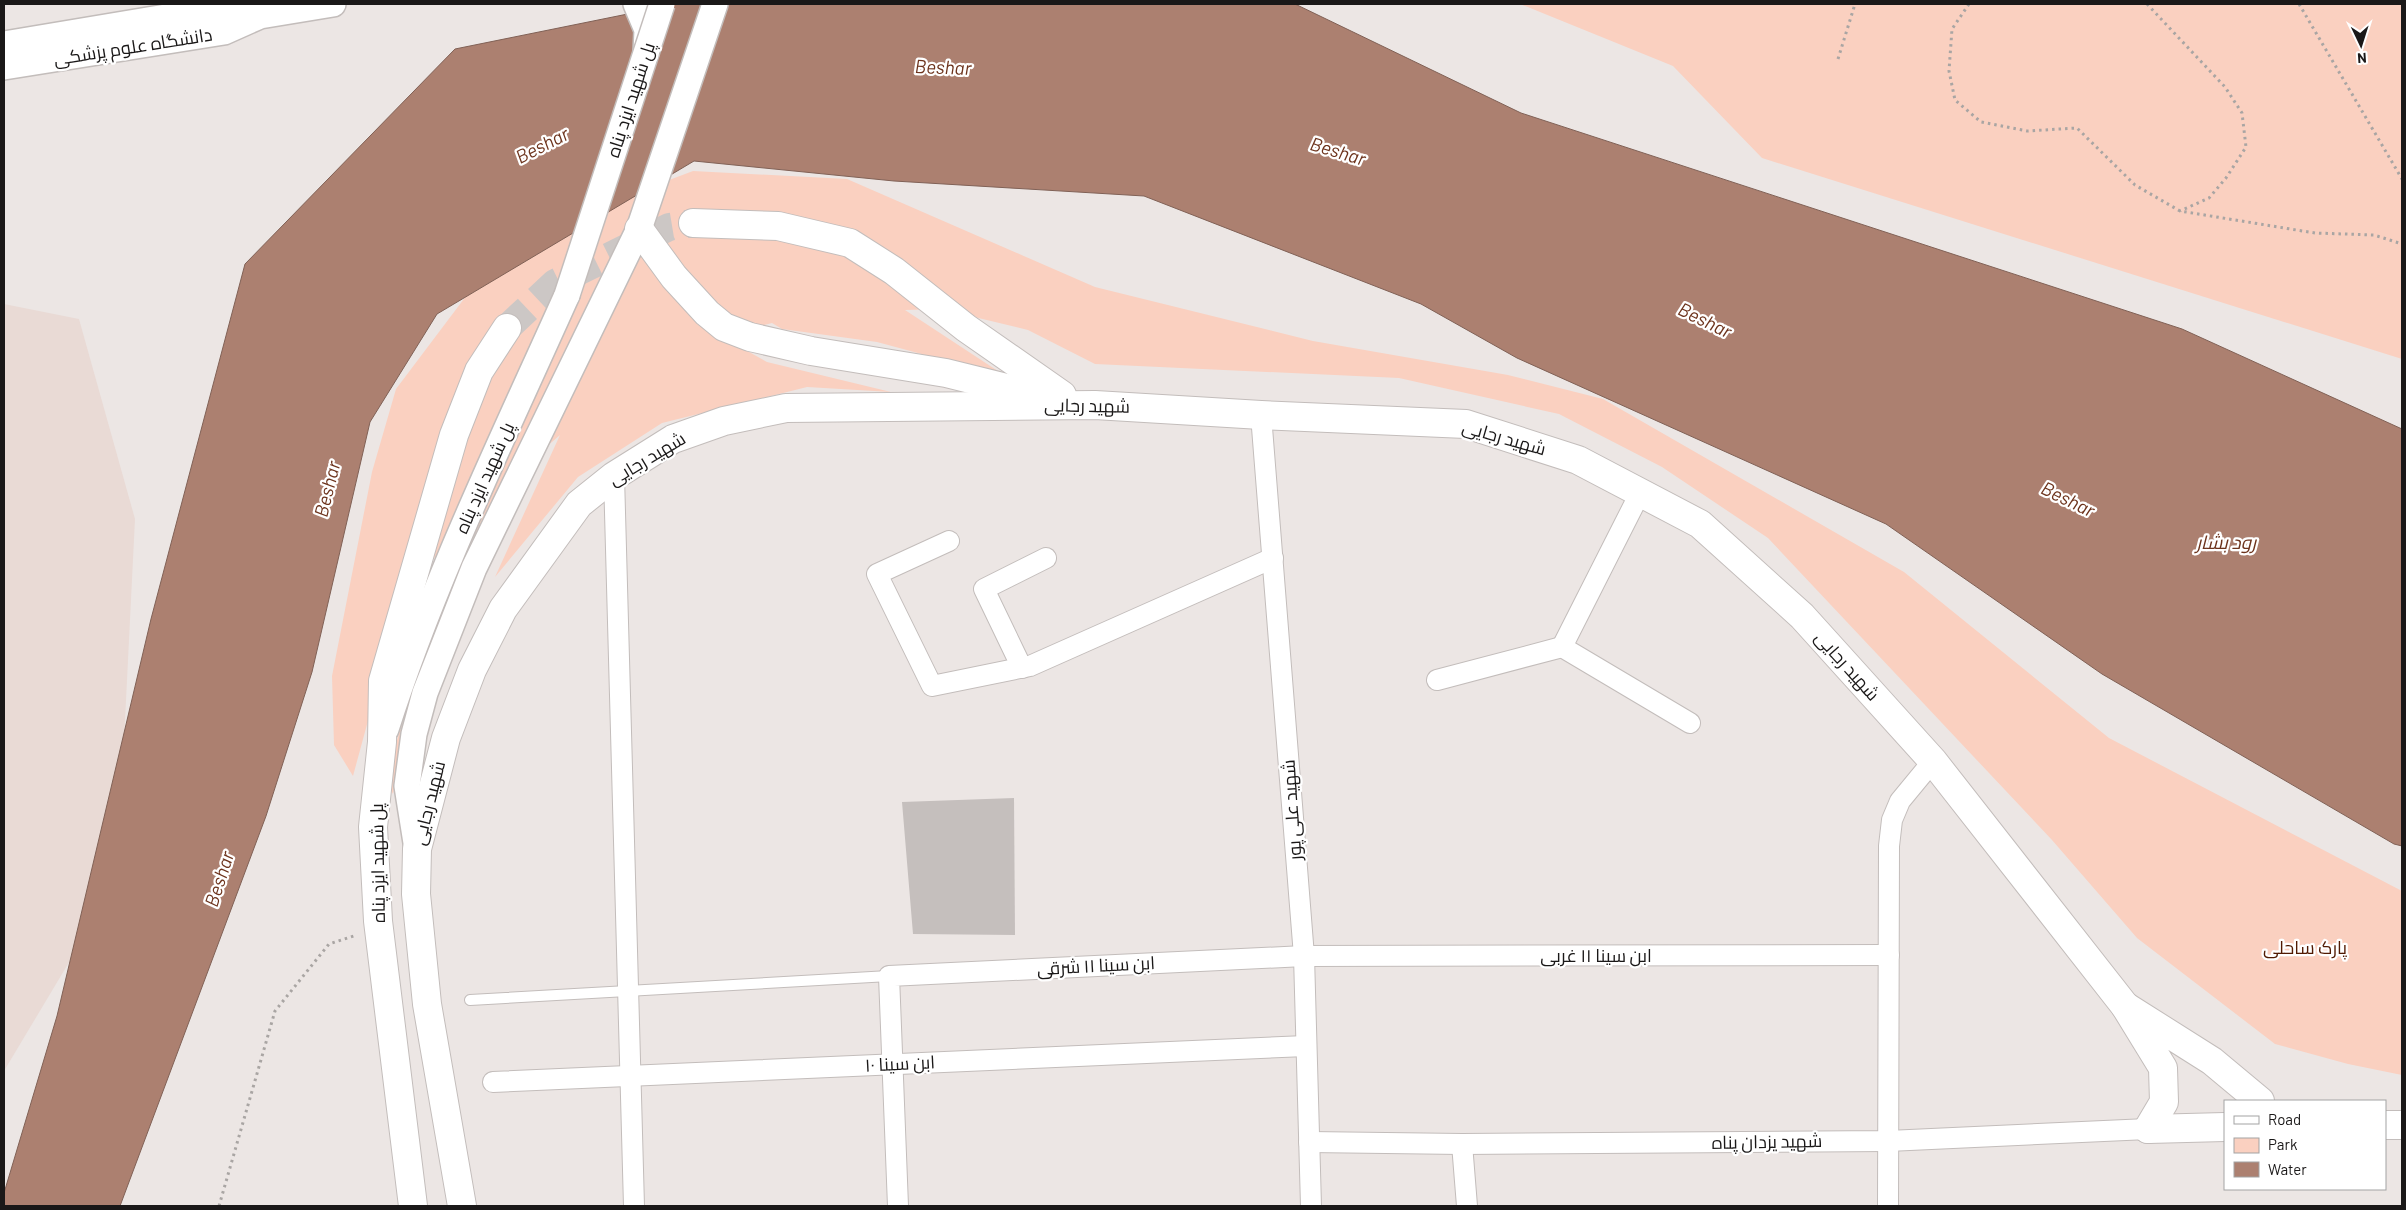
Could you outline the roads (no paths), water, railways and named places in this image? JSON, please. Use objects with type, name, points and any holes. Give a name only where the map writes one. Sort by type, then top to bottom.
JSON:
[{"type":"main road","points":[[642,222],[674,277],[707,313],[724,327],[750,337],[811,351],[946,373],[1076,405]]},
{"type":"main road","points":[[693,223],[778,226],[850,243],[894,272],[966,328],[1076,405]]},
{"type":"main road","points":[[382,742],[383,681],[454,435],[479,371],[507,328]]},
{"type":"main road","name":"شهید رجایی","points":[[462,1206],[439,1077],[422,957],[416,894],[417,848],[446,738],[472,670],[503,609],[579,504],[614,476],[673,439],[724,421],[786,408],[1076,405],[1466,424],[1578,460],[1700,524],[1802,616],[1933,761],[2125,1006]]},
{"type":"main road","name":"پل شهید ایزد پناه","points":[[382,742],[373,827],[382,964]]},
{"type":"main road","points":[[413,1206],[382,964],[422,957]]},
{"type":"main road","points":[[2125,1006],[2212,1061],[2259,1100]]},
{"type":"main road","points":[[2125,1006],[2164,1068],[2164,1102],[2148,1129]]},
{"type":"main road","points":[[2386,1125],[2402,1125]]},
{"type":"main road","name":"شهید یزدان پناه","points":[[2148,1129],[2224,1127]]},
{"type":"street","points":[[4,44],[202,12],[260,16],[333,4]]},
{"type":"street","points":[[636,4],[646,30],[646,52]]},
{"type":"street","name":"پل شهید ایزد پناه","points":[[382,742],[403,676],[452,552],[567,295],[662,4]]},
{"type":"street","name":"پل شهید ایزد پناه","points":[[417,848],[407,786],[414,734],[425,693],[474,568],[642,222],[715,4]]},
{"type":"street","name":"دانشگاه علوم پزشکی","points":[[4,67],[224,32],[260,16]]},
{"type":"street","name":"شهید علی پور","points":[[1262,415],[1304,956],[1312,1206]]},
{"type":"street","points":[[614,476],[634,1206]]},
{"type":"street","points":[[1562,647],[1640,493]]},
{"type":"street","points":[[949,541],[877,574],[932,686],[1030,666],[1273,558]]},
{"type":"street","points":[[1022,668],[984,590],[1046,558]]},
{"type":"street","points":[[1437,680],[1562,647],[1690,723]]},
{"type":"street","points":[[1888,1206],[1889,846],[1892,820],[1900,801],[1933,761]]},
{"type":"street","name":"ابن سینا ۱۱ غربی","points":[[1304,956],[1889,955]]},
{"type":"street","name":"ابن سینا ۱۱ شرقی","points":[[889,976],[1304,956]]},
{"type":"street","points":[[889,976],[898,1206]]},
{"type":"street","name":"ابن سینا ۱۰","points":[[494,1082],[1306,1046]]},
{"type":"street","name":"شهید یزدان پناه","points":[[1309,1142],[1462,1144],[1888,1140],[2148,1129]]},
{"type":"street","points":[[1462,1144],[1467,1206]]},
{"type":"lane","points":[[470,1000],[889,976]]},
{"type":"water","name":"رود بشار","points":[[677,4],[1295,4],[1521,113],[2182,329],[2402,429],[2402,846],[2394,844],[2102,674],[1886,524],[1517,358],[1421,304],[1144,196],[894,181],[694,161],[437,314],[370,422],[312,672],[266,816],[120,1206],[4,1206],[4,1193],[57,1016],[151,619],[245,264],[455,49]]},
{"type":"tunnel","points":[[507,328],[555,283],[669,227],[693,223]]},
{"type":"water label","name":"Beshar","points":[[943,67]]},
{"type":"water label","name":"Beshar","points":[[542,145]]},
{"type":"water label","name":"Beshar","points":[[1338,151]]},
{"type":"water label","name":"Beshar","points":[[1705,320]]},
{"type":"water label","name":"Beshar","points":[[327,489]]},
{"type":"water label","name":"Beshar","points":[[2068,499]]},
{"type":"water label","name":"Beshar","points":[[219,879]]},
{"type":"park label","name":"پارک ساحلی","points":[[2305,948]]}]
